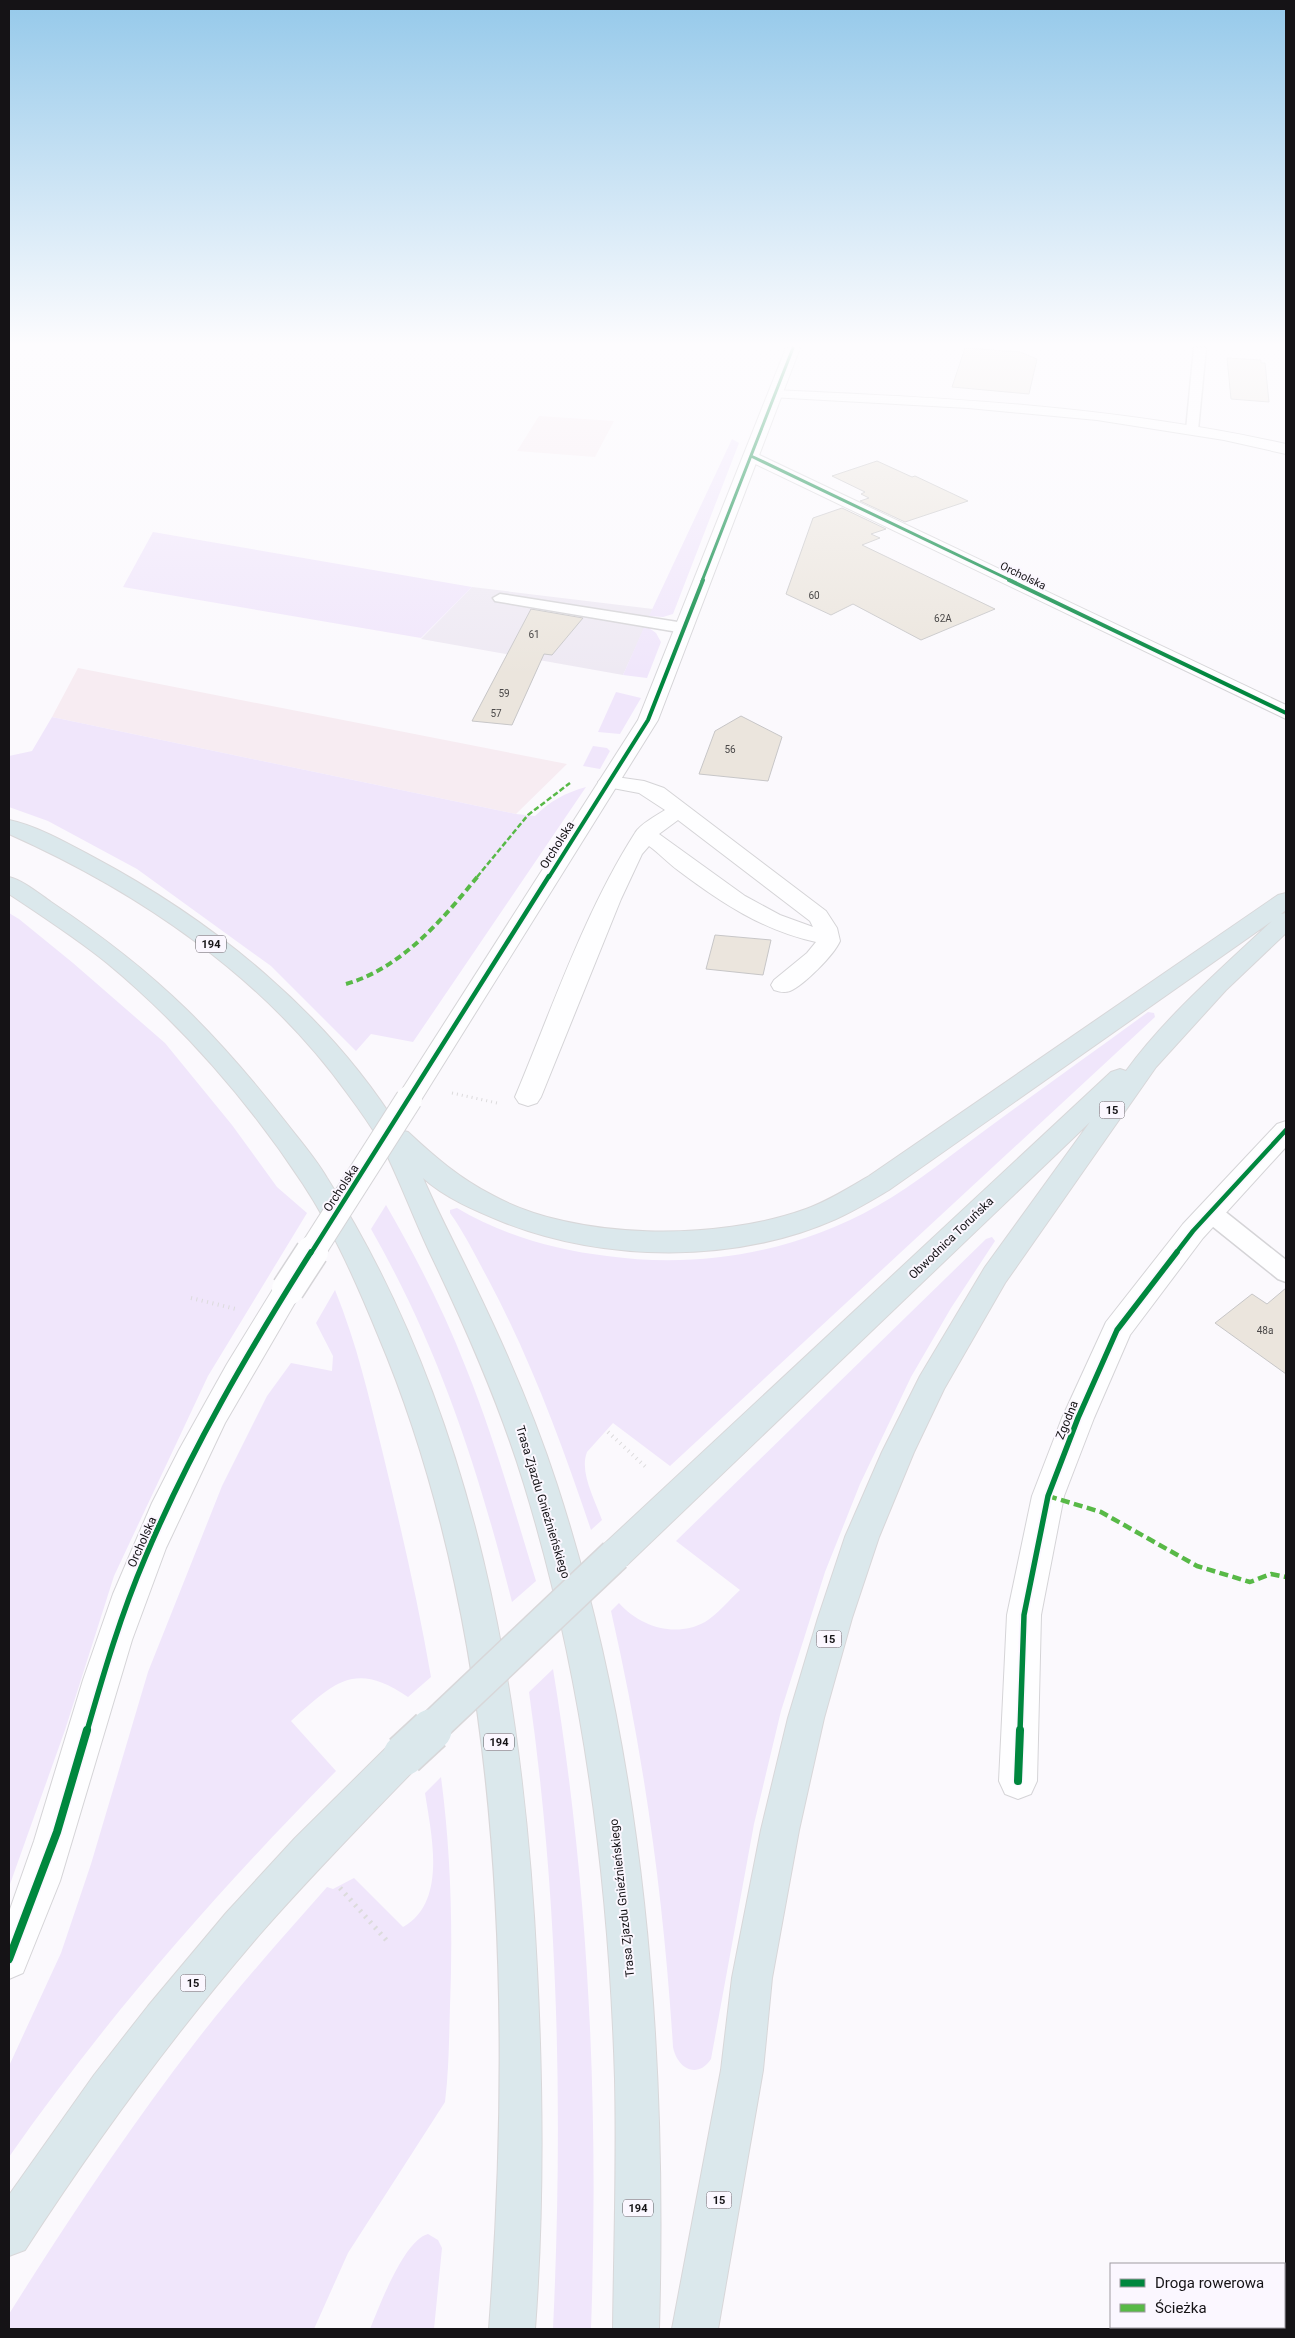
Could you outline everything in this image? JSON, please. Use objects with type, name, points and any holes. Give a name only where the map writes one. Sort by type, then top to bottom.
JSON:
[{"type":"main road","name":"Trasa Zjazdu Gnieźnieńskiego","points":[[9,826],[66,851],[103,871],[171,915],[226,956],[274,997],[320,1041],[342,1066],[392,1138],[450,1263],[508,1396],[540,1484],[570,1589],[584,1649],[614,1813],[631,1994],[638,2162],[636,2329]]},
{"type":"main road","name":"194","points":[[9,884],[65,921],[130,971],[169,1007],[251,1095],[318,1186],[358,1258],[401,1351],[428,1426],[456,1516],[483,1639],[502,1760],[510,1842],[516,1928],[520,2131],[518,2245],[512,2329]]},
{"type":"main road","points":[[374,1112],[409,1151],[443,1179],[496,1208],[546,1226],[602,1239],[641,1243],[711,1241],[770,1230],[828,1211],[879,1183],[1286,900]]},
{"type":"main road","name":"Obwodnica Toruńska","points":[[9,2234],[102,2099],[183,1995],[302,1860],[404,1755],[1286,920]]},
{"type":"main road","name":"15","points":[[695,2329],[742,2070],[752,1978],[778,1839],[806,1718],[835,1618],[862,1536],[898,1452],[931,1385],[995,1275],[1147,1061],[1217,986]]},
{"type":"street","name":"Orcholska","points":[[9,1959],[57,1832],[114,1639],[145,1558],[189,1463],[251,1347],[648,720],[751,457]]},
{"type":"street","name":"Orcholska","points":[[753,457],[1286,713]]},
{"type":"street","points":[[609,782],[650,789],[818,916],[826,927],[829,937],[823,950],[783,985]]},
{"type":"street","points":[[528,1097],[608,899],[632,852],[644,835],[680,810]]},
{"type":"street","points":[[644,835],[654,839],[694,872],[740,903],[801,931],[829,937]]},
{"type":"street","name":"Zgodna","points":[[1018,1781],[1024,1615],[1048,1496],[1078,1418],[1117,1330],[1210,1212],[1286,1130]]},
{"type":"lane","points":[[500,598],[684,628]]},
{"type":"lane","points":[[1210,1212],[1286,1274]]},
{"type":"path","points":[[446,1092],[502,1104]]},
{"type":"path","points":[[191,1298],[244,1311]]},
{"type":"path","points":[[608,1432],[648,1469]]},
{"type":"path","points":[[340,1888],[388,1942]]},
{"type":"shaded area","points":[[724,457],[734,457],[673,614],[663,617],[649,616]]},
{"type":"shaded area","points":[[153,532],[472,587],[421,638],[123,587]]},
{"type":"shaded area","points":[[472,587],[653,609],[623,675],[421,639]]},
{"type":"shaded area","points":[[645,625],[656,633],[661,642],[647,678],[623,675]]},
{"type":"shaded area","points":[[78,668],[567,764],[516,814],[52,717]]},
{"type":"shaded area","points":[[616,692],[641,698],[620,734],[598,732]]},
{"type":"shaded area","points":[[52,717],[516,814],[535,816],[558,798],[586,787],[413,1042],[371,1034],[356,1051],[271,966],[137,869],[48,821],[9,807],[9,756],[32,751]]},
{"type":"shaded area","points":[[593,746],[607,748],[610,751],[600,769],[583,766]]},
{"type":"shaded area","points":[[9,913],[73,963],[165,1043],[232,1125],[277,1187],[307,1213],[208,1376],[114,1576],[65,1730],[9,1887]]},
{"type":"shaded area","points":[[1148,1012],[1154,1013],[1155,1017],[670,1466],[613,1423],[587,1452],[585,1460],[586,1477],[602,1520],[591,1530],[569,1466],[532,1371],[504,1310],[450,1210],[457,1208],[492,1226],[529,1240],[568,1250],[607,1256],[677,1260],[712,1258],[780,1245],[814,1235],[846,1222],[906,1188]]},
{"type":"shaded area","points":[[386,1205],[419,1264],[439,1305],[486,1420],[503,1473],[536,1581],[512,1602],[471,1457],[455,1411],[417,1320],[371,1229]]},
{"type":"shaded area","points":[[992,1237],[995,1241],[951,1308],[911,1377],[860,1484],[825,1572],[781,1711],[754,1824],[711,2059],[700,2069],[688,2069],[679,2061],[673,2047],[664,1937],[651,1828],[643,1773],[611,1611],[619,1603],[637,1618],[648,1624],[659,1628],[682,1629],[694,1627],[705,1622],[723,1607],[740,1590],[676,1541],[986,1239]]},
{"type":"shaded area","points":[[335,1290],[356,1351],[373,1412],[409,1565],[431,1677],[408,1697],[389,1686],[373,1680],[359,1678],[345,1681],[320,1696],[291,1721],[336,1771],[248,1863],[164,1957],[84,2055],[9,2157],[9,2066],[61,1953],[91,1864],[148,1672],[222,1486],[267,1396],[291,1363],[332,1371],[333,1356],[316,1323]]},
{"type":"shaded area","points":[[553,1669],[575,1833],[588,1998],[594,2163],[591,2329],[553,2329],[558,2170],[556,2010],[547,1851],[529,1692]]},
{"type":"shaded area","points":[[441,1777],[447,1834],[451,1920],[449,2042],[445,2102],[348,2253],[314,2329],[9,2329],[9,2314],[76,2209],[147,2107],[228,2001],[327,1887],[333,1889],[354,1878],[403,1927],[417,1916],[426,1901],[431,1884],[433,1866],[433,1846],[425,1793]]},
{"type":"shaded area","points":[[428,2234],[438,2240],[442,2248],[434,2329],[370,2329],[401,2261],[419,2239]]},
{"type":"building","points":[[877,461],[912,477],[915,476],[968,501],[905,522],[860,501],[869,498],[861,494],[865,492],[832,476]]},
{"type":"building","points":[[842,508],[886,529],[871,534],[880,538],[862,545],[995,609],[921,640],[853,604],[831,615],[786,594],[813,518]]},
{"type":"building","points":[[531,609],[583,618],[552,655],[544,654],[512,725],[472,721]]},
{"type":"building","points":[[741,716],[782,737],[768,781],[699,774],[715,731]]},
{"type":"building","points":[[715,935],[771,940],[763,975],[706,969]]},
{"type":"building","points":[[1286,1288],[1286,1374],[1215,1323],[1252,1294],[1267,1304]]},
{"type":"marked path","points":[[346,984],[367,978],[393,963],[451,909],[528,815],[570,783]]},
{"type":"marked path","points":[[1048,1496],[1101,1512],[1197,1566],[1250,1582],[1271,1574],[1286,1577]]},
{"type":"cycle path","points":[[9,1959],[57,1832],[114,1639],[145,1558],[189,1463],[251,1347],[648,720],[750,457]]},
{"type":"cycle path","points":[[753,457],[1286,713]]},
{"type":"cycle path","points":[[1018,1781],[1024,1615],[1048,1496],[1078,1418],[1117,1330],[1193,1231],[1286,1130]]}]
